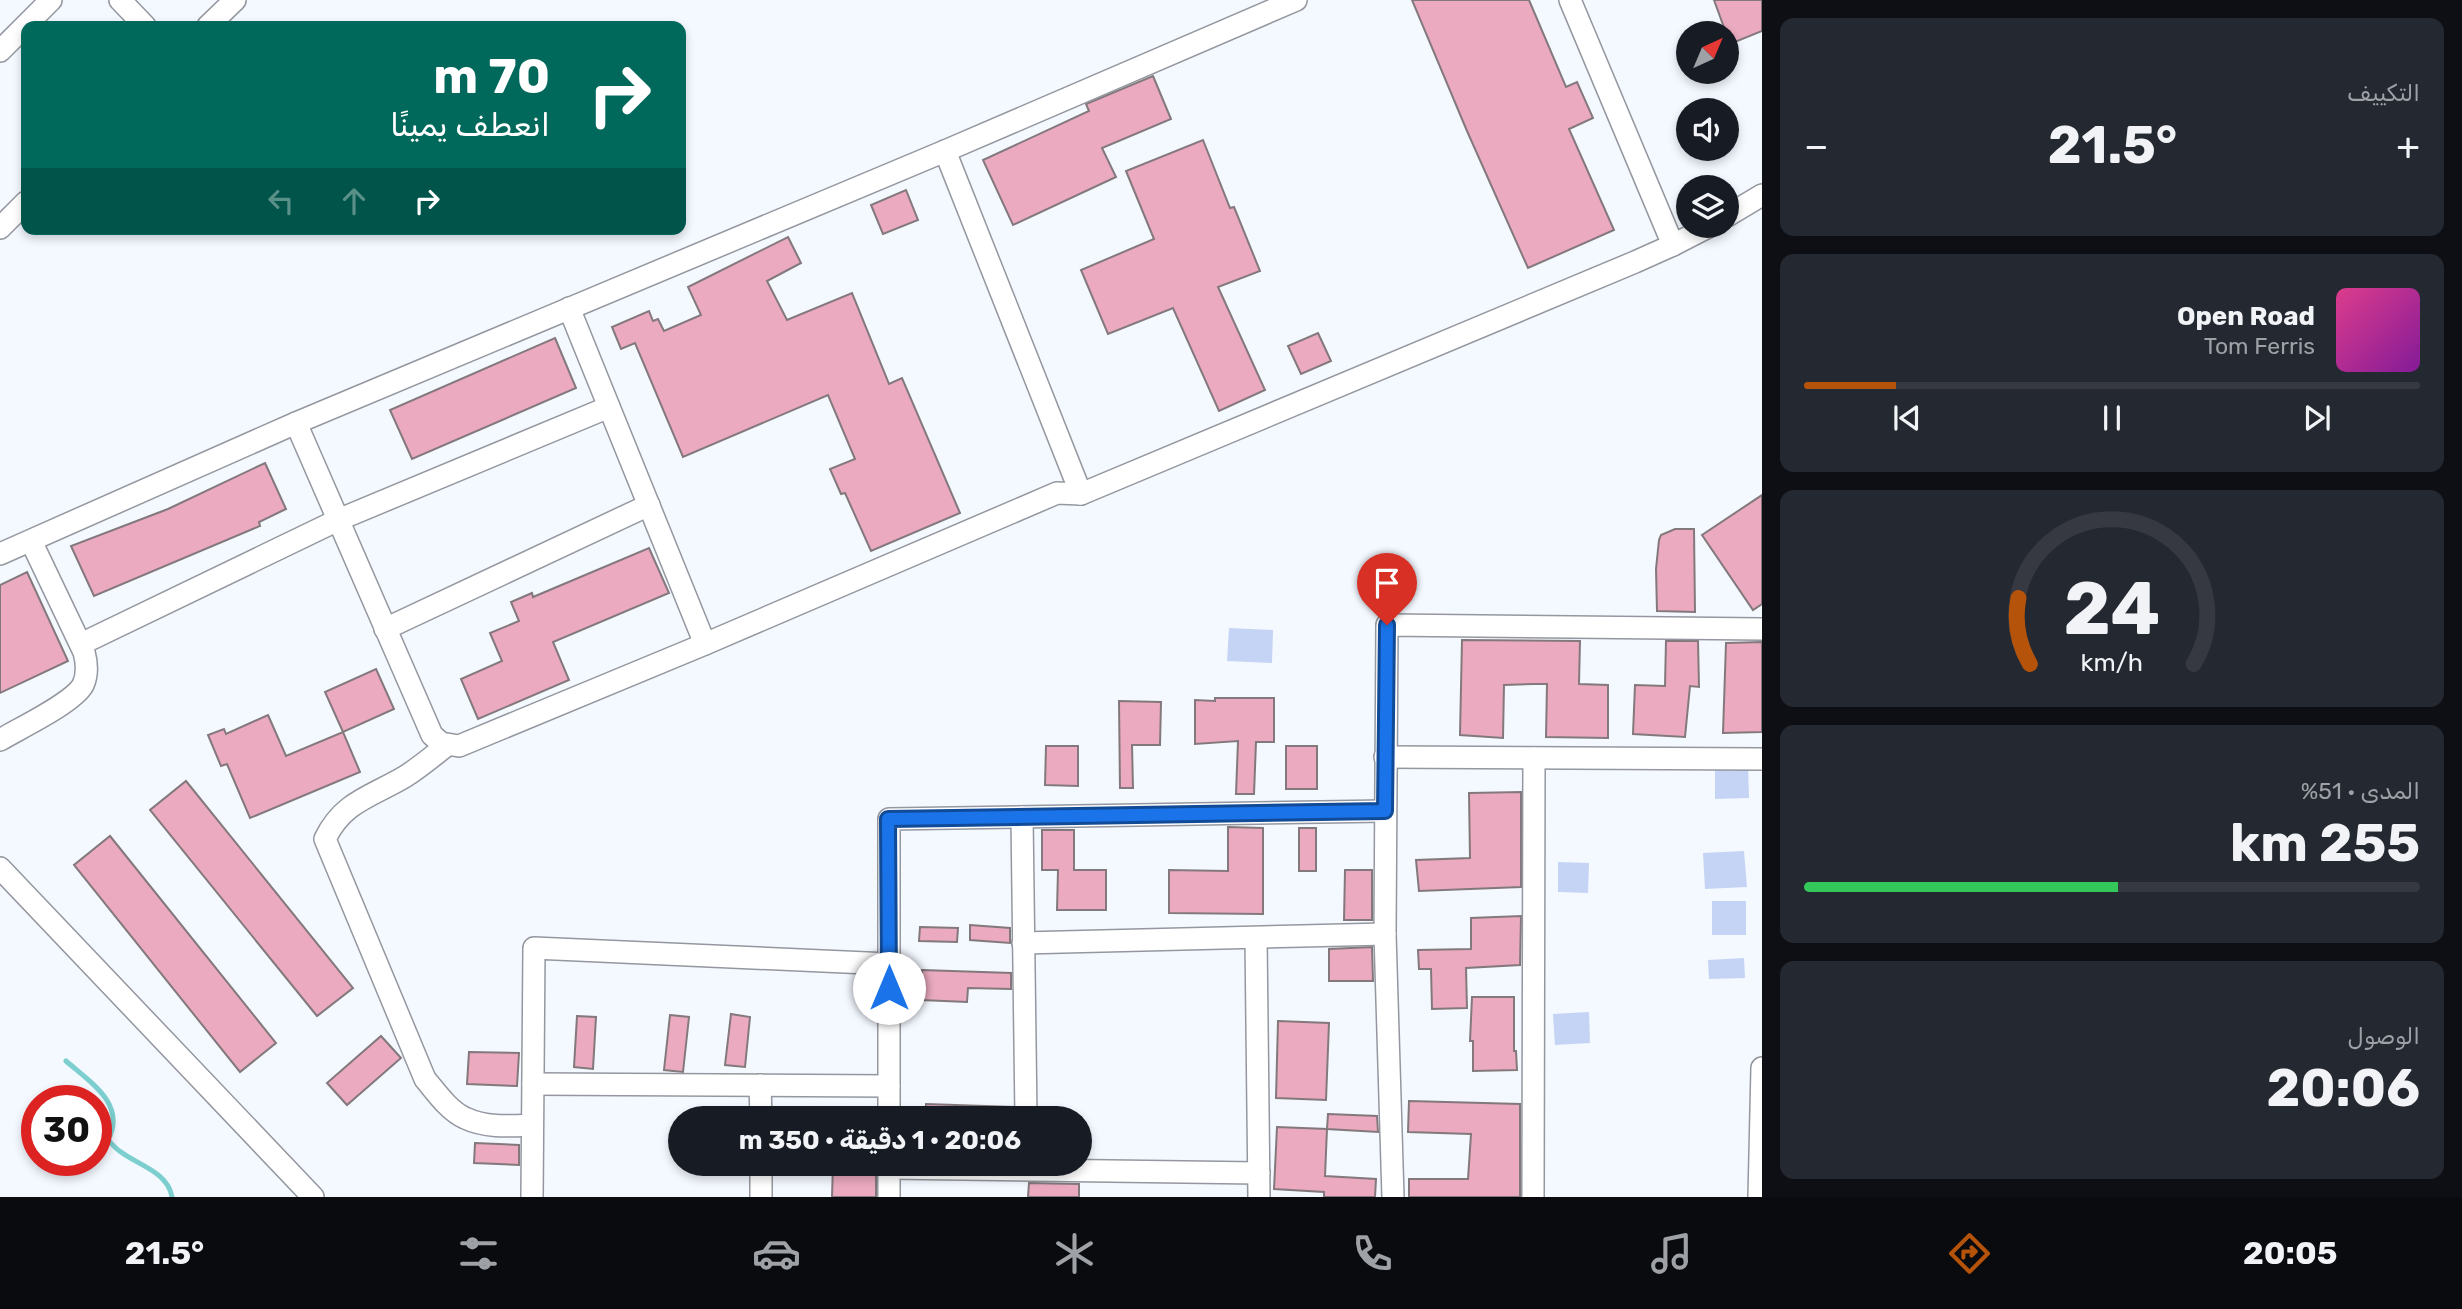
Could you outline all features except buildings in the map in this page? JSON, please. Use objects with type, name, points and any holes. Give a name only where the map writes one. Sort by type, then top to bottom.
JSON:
[{"type":"street","points":[[30,21],[51,0]]},
{"type":"street","points":[[120,0],[140,21]]},
{"type":"street","points":[[213,21],[235,0]]},
{"type":"street","points":[[0,554],[296,423],[945,151],[1296,0]]},
{"type":"street","points":[[1570,0],[1673,246]]},
{"type":"street","points":[[0,51],[21,30]]},
{"type":"street","points":[[945,151],[1080,495]]},
{"type":"street","points":[[1739,209],[1762,195]]},
{"type":"street","points":[[0,228],[21,207]]},
{"type":"street","points":[[532,1125],[502,1127],[464,1118],[447,1104],[425,1079],[325,839],[331,825],[345,809],[406,776],[446,746],[459,746],[1057,493],[1080,495],[1688,238]]},
{"type":"street","points":[[569,308],[705,644]]},
{"type":"street","points":[[81,644],[338,520],[609,407]]},
{"type":"street","points":[[296,423],[432,735],[446,746]]},
{"type":"street","points":[[386,629],[649,505]]},
{"type":"street","points":[[0,740],[72,698],[83,685],[87,669],[81,644],[31,541]]},
{"type":"street","points":[[1393,1197],[1385,934],[1387,625],[1762,629]]},
{"type":"street","points":[[1385,757],[1762,759]]},
{"type":"street","points":[[1533,1197],[1534,758]]},
{"type":"street","points":[[889,1106],[888,819],[1385,811]]},
{"type":"street","points":[[1022,817],[1026,1106]]},
{"type":"street","points":[[0,868],[313,1197]]},
{"type":"street","points":[[1023,943],[1385,934]]},
{"type":"street","points":[[1256,938],[1259,1197]]},
{"type":"street","points":[[532,1197],[534,948],[889,964]]},
{"type":"street","points":[[1759,1197],[1762,1068]]},
{"type":"street","points":[[533,1084],[889,1086]]},
{"type":"street","points":[[760,1086],[761,1106]]},
{"type":"street","points":[[1092,1169],[1259,1173]]},
{"type":"street","points":[[761,1176],[761,1197]]},
{"type":"street","points":[[889,1176],[889,1197]]},
{"type":"shaded area","points":[[1229,628],[1273,630],[1272,663],[1227,661]]},
{"type":"shaded area","points":[[1748,764],[1749,798],[1715,799],[1715,765]]},
{"type":"shaded area","points":[[1744,851],[1747,887],[1705,889],[1703,853]]},
{"type":"shaded area","points":[[1558,862],[1589,863],[1588,893],[1558,892]]},
{"type":"shaded area","points":[[1712,901],[1746,901],[1746,935],[1712,935]]},
{"type":"shaded area","points":[[1744,958],[1745,978],[1709,979],[1708,960]]},
{"type":"shaded area","points":[[1589,1012],[1590,1043],[1555,1045],[1553,1014]]},
{"type":"waterway","points":[[66,1061],[95,1086],[109,1105],[113,1115],[113,1127],[108,1140],[119,1151],[159,1175],[165,1181],[172,1197]]},
{"type":"route","points":[[889,988],[888,819],[1385,811],[1387,625]]}]
